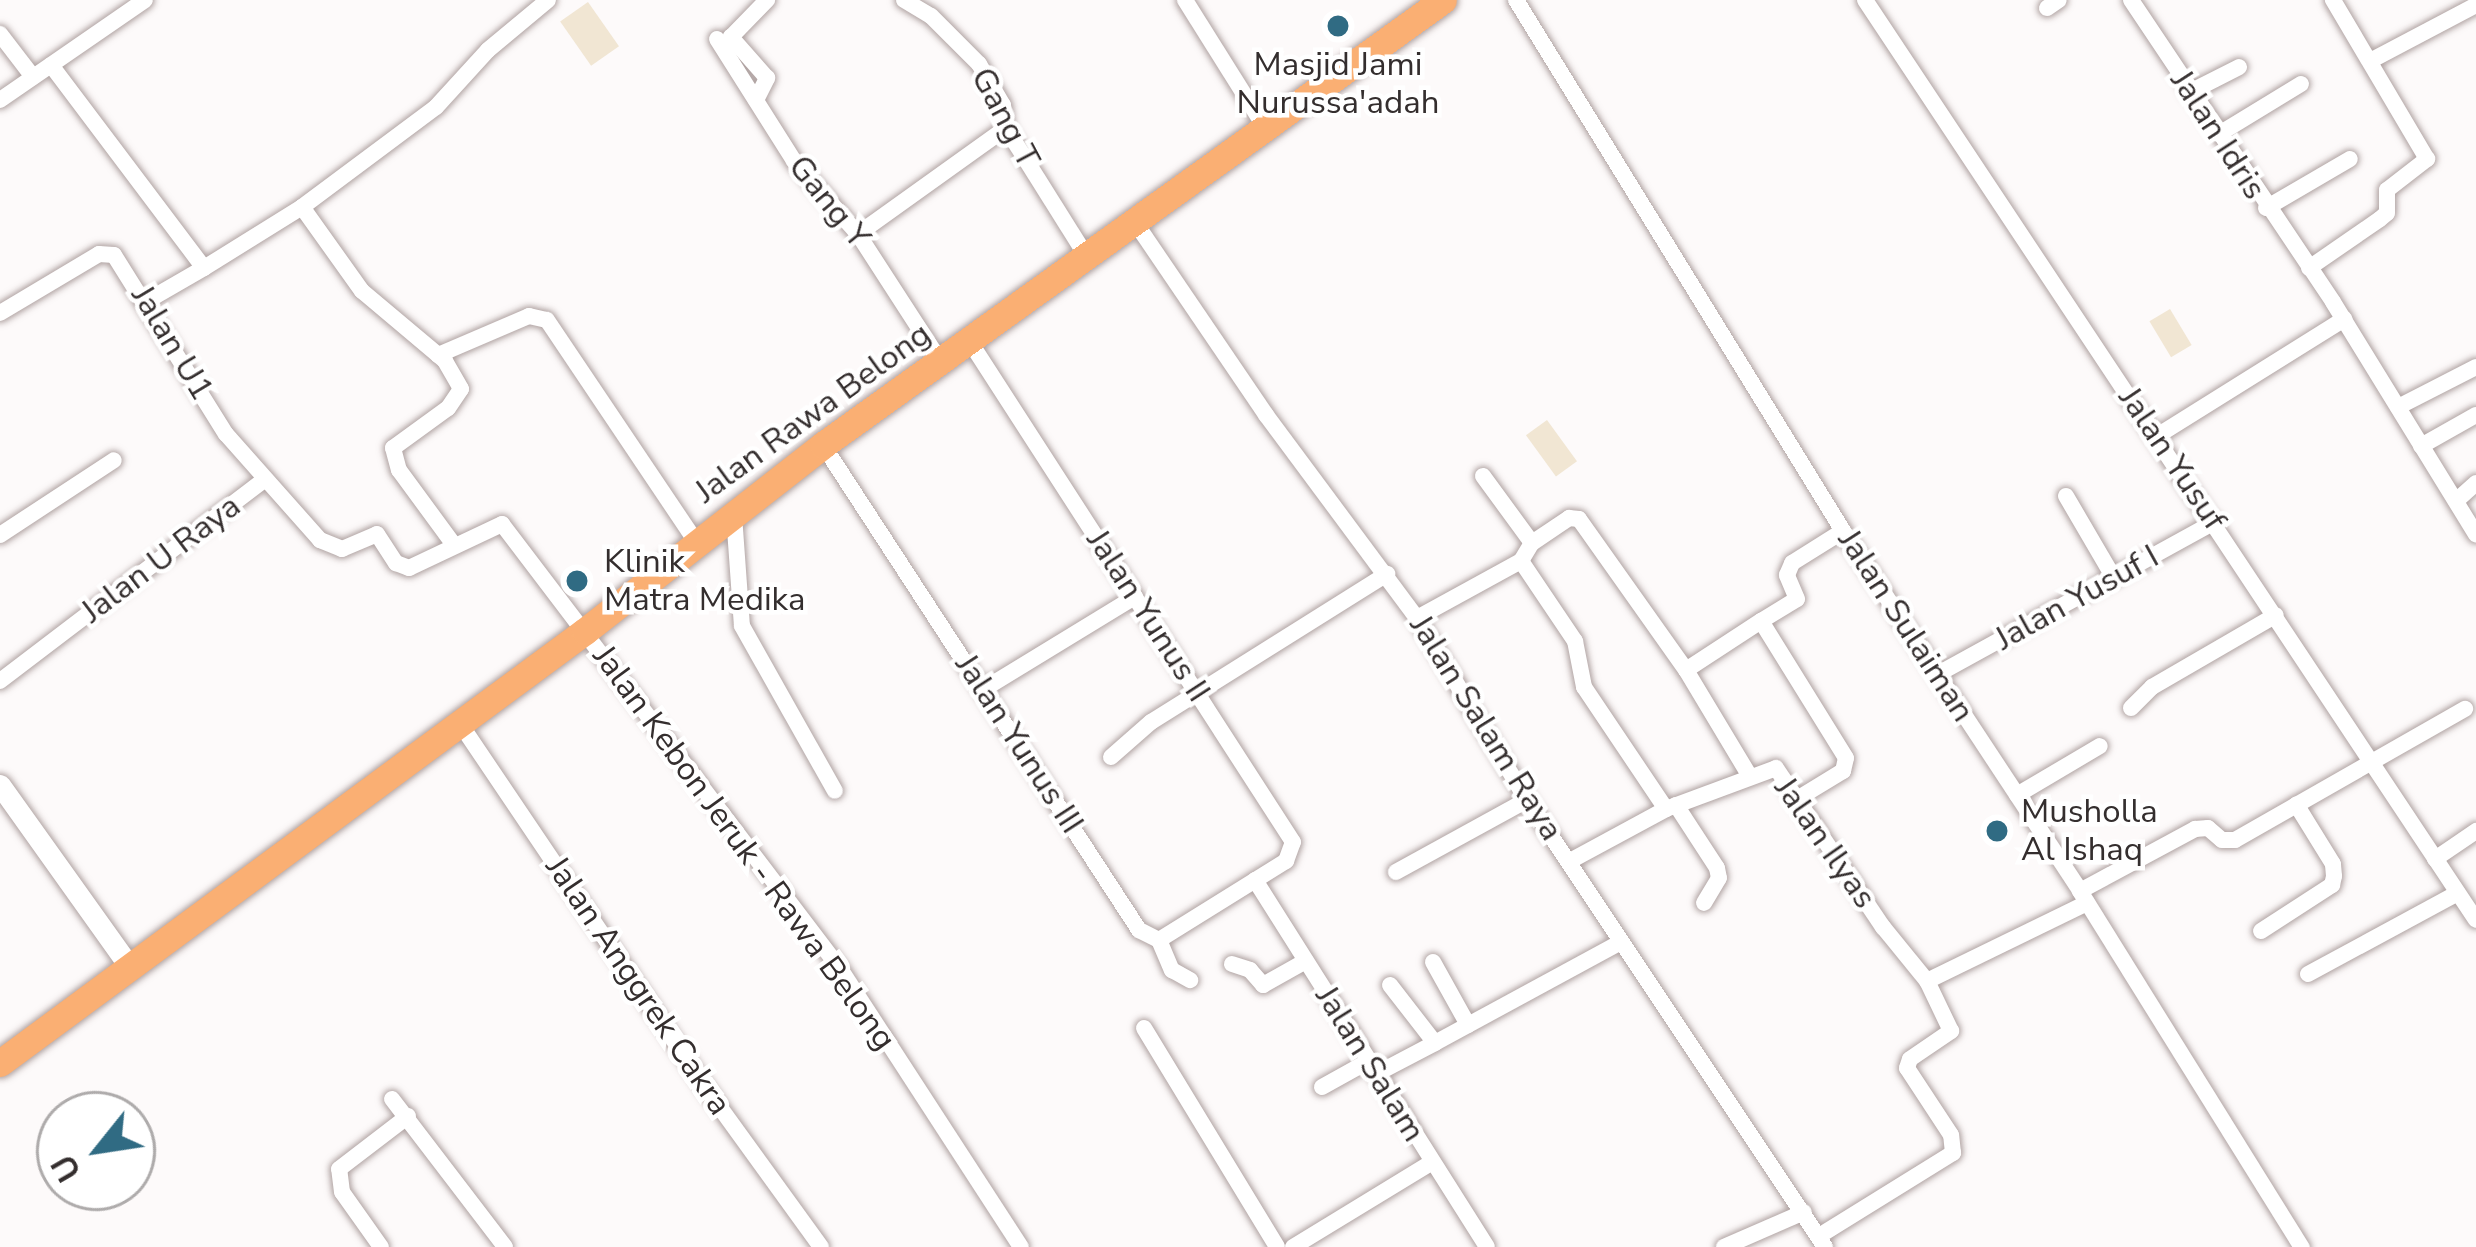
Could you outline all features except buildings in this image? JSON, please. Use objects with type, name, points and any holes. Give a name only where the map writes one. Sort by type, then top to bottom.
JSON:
[{"type":"main road","name":"Jalan Rawa Belong","points":[[0,1063],[585,631],[824,445],[1443,0]]},
{"type":"street","points":[[0,100],[145,0]]},
{"type":"street","points":[[145,302],[302,207],[436,107],[488,50],[548,0]]},
{"type":"street","points":[[756,100],[767,78],[731,33],[767,0]]},
{"type":"street","name":"Gang T","points":[[904,0],[931,16],[979,64],[1004,105],[1006,128],[1085,254]]},
{"type":"street","points":[[1184,0],[1264,126]]},
{"type":"street","name":"Jalan Sulaiman","points":[[1516,0],[1843,532],[2084,897],[2302,1247]]},
{"type":"street","name":"Jalan Yusuf","points":[[1864,0],[2476,920]]},
{"type":"street","points":[[2309,268],[2387,213],[2386,190],[2426,165],[2333,0]]},
{"type":"street","name":"Jalan Idris","points":[[2134,1],[2266,208],[2339,312],[2476,534]]},
{"type":"street","points":[[2370,61],[2476,4]]},
{"type":"street","points":[[0,34],[33,77]]},
{"type":"street","name":"Gang Y","points":[[717,39],[794,161],[858,234],[942,364]]},
{"type":"street","points":[[51,64],[204,268]]},
{"type":"street","points":[[2190,92],[2239,68]]},
{"type":"street","points":[[2218,134],[2301,85]]},
{"type":"street","points":[[858,234],[1006,128]]},
{"type":"street","points":[[2266,208],[2350,159]]},
{"type":"street","points":[[302,207],[362,291],[438,356],[460,389],[448,408],[393,448],[399,470],[454,545]]},
{"type":"street","name":"Jalan Salam Raya","points":[[1133,219],[1267,415],[1417,618],[1527,800],[1822,1242]]},
{"type":"street","name":"Jalan U1","points":[[0,313],[99,254],[122,260],[226,434],[264,480]]},
{"type":"street","points":[[2157,436],[2339,312]]},
{"type":"street","points":[[438,356],[530,316],[547,320],[697,542]]},
{"type":"street","name":"Jalan Yunus II","points":[[970,342],[1293,842],[1286,861],[1255,880]]},
{"type":"street","points":[[2398,407],[2476,367]]},
{"type":"street","points":[[2421,446],[2476,415]]},
{"type":"street","name":"Jalan Yunus III","points":[[824,445],[1139,930],[1159,940],[1172,970],[1190,980]]},
{"type":"street","points":[[0,535],[114,460]]},
{"type":"street","points":[[1484,476],[1532,543]]},
{"type":"street","name":"Jalan U Raya","points":[[0,680],[264,480],[334,548],[377,534],[396,563],[409,568],[502,524],[585,631]]},
{"type":"street","points":[[2456,501],[2476,483]]},
{"type":"street","points":[[2066,496],[2114,578]]},
{"type":"street","points":[[734,515],[742,626],[835,791]]},
{"type":"street","points":[[1417,618],[1521,561],[1532,543],[1569,518],[1589,526],[1686,670],[1749,775]]},
{"type":"street","name":"Jalan Yusuf I","points":[[1938,674],[2215,522]]},
{"type":"street","points":[[1686,670],[1797,599],[1787,575],[1792,563],[1843,532]]},
{"type":"street","points":[[1521,561],[1575,641],[1584,687],[1717,868],[1719,878],[1704,902]]},
{"type":"street","points":[[1111,757],[1197,692],[1387,574]]},
{"type":"street","points":[[984,689],[1136,597]]},
{"type":"street","points":[[2132,708],[2152,687],[2276,614]]},
{"type":"street","points":[[1761,621],[1846,758],[1843,771],[1797,799]]},
{"type":"street","name":"Jalan Kebon Jeruk - Rawa Belong","points":[[585,631],[841,970],[1021,1247]]},
{"type":"street","points":[[1927,980],[2084,897],[2195,830],[2208,828],[2228,842],[2465,710]]},
{"type":"street","name":"Jalan Anggrek Cakra","points":[[459,722],[704,1084],[821,1247]]},
{"type":"street","points":[[2017,796],[2100,746]]},
{"type":"street","name":"Jalan Ilyas","points":[[1570,861],[1671,807],[1776,768],[1883,927],[1927,980],[1952,1031],[1910,1059],[1907,1068],[1951,1135],[1952,1153],[1822,1242]]},
{"type":"street","points":[[0,785],[130,967]]},
{"type":"street","points":[[1396,872],[1527,800]]},
{"type":"street","points":[[2261,931],[2332,885],[2333,863],[2296,804]]},
{"type":"street","points":[[2435,859],[2476,831]]},
{"type":"street","points":[[1159,940],[1255,880]]},
{"type":"street","name":"Jalan Salam","points":[[1255,880],[1487,1247]]},
{"type":"street","points":[[2308,974],[2458,893]]},
{"type":"street","points":[[1322,1087],[1435,1043],[1622,942]]},
{"type":"street","points":[[1232,964],[1250,970],[1263,985],[1306,962]]},
{"type":"street","points":[[1433,962],[1468,1025]]},
{"type":"street","points":[[1390,985],[1435,1043]]},
{"type":"street","points":[[1144,1028],[1276,1247]]},
{"type":"street","points":[[392,1099],[505,1247]]},
{"type":"street","points":[[381,1247],[342,1192],[339,1169],[408,1117]]},
{"type":"street","points":[[1292,1247],[1432,1162]]},
{"type":"street","points":[[1724,1247],[1804,1212]]},
{"type":"shaded area","points":[[588,2],[619,46],[591,66],[560,22]]},
{"type":"shaded area","points":[[2170,309],[2192,345],[2171,357],[2149,321]]},
{"type":"shaded area","points":[[1547,420],[1577,461],[1556,477],[1526,435]]},
{"type":"place","name":"Masjid Jami Nurussa'adah","points":[[1338,26]]},
{"type":"place","name":"Klinik Matra Medika","points":[[577,581]]},
{"type":"place","name":"Musholla Al Ishaq","points":[[1997,831]]}]
